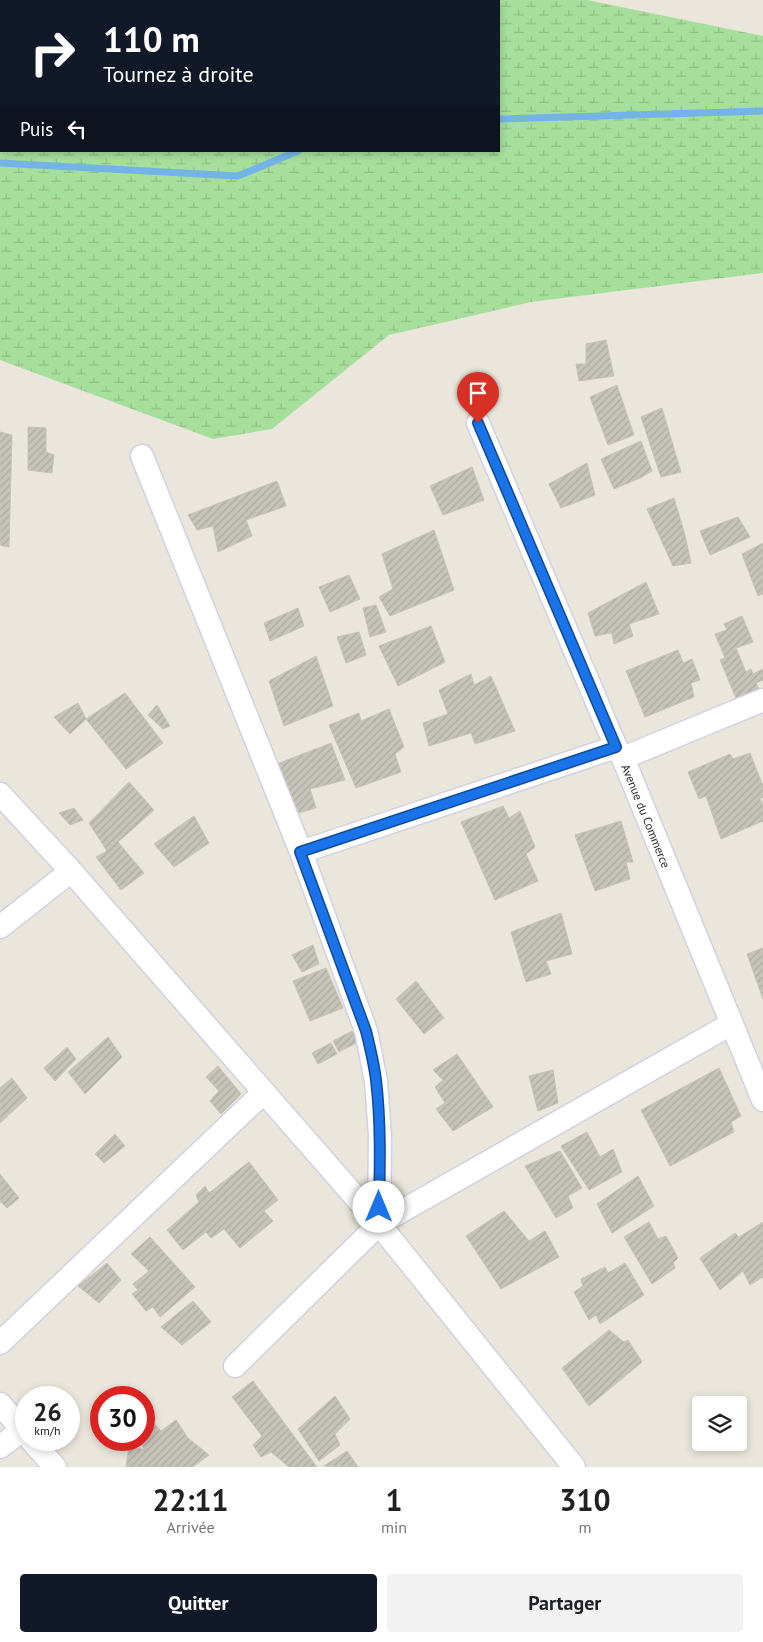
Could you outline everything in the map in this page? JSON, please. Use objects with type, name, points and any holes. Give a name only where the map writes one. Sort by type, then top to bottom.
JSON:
[{"type":"street","name":"Avenue du Commerce","points":[[478,423],[619,752],[763,1100]]},
{"type":"street","points":[[142,456],[300,852],[366,1031],[376,1081],[380,1136],[379,1224]]},
{"type":"street","points":[[300,852],[619,752],[763,700]]},
{"type":"street","points":[[0,794],[71,871],[379,1224],[574,1467]]},
{"type":"street","points":[[0,928],[71,871]]},
{"type":"street","points":[[235,1366],[379,1224],[732,1024]]},
{"type":"street","points":[[0,1343],[263,1093]]},
{"type":"street","points":[[0,1404],[15,1421]]},
{"type":"street","points":[[0,1447],[15,1440]]},
{"type":"street","points":[[41,1451],[55,1467]]},
{"type":"green space","points":[[500,0],[587,0],[763,36],[763,273],[531,302],[389,335],[272,429],[213,439],[0,360],[0,152],[500,152]]},
{"type":"building","points":[[606,340],[614,376],[579,381],[576,364],[586,364],[586,344]]},
{"type":"building","points":[[617,385],[634,435],[608,445],[590,397]]},
{"type":"building","points":[[662,408],[681,472],[661,477],[641,417]]},
{"type":"building","points":[[28,427],[46,428],[46,452],[54,455],[52,473],[28,470]]},
{"type":"building","points":[[0,432],[12,435],[9,547],[0,545]]},
{"type":"building","points":[[641,441],[652,471],[614,489],[601,459]]},
{"type":"building","points":[[587,463],[595,495],[561,508],[549,484]]},
{"type":"building","points":[[472,467],[484,500],[443,515],[430,486]]},
{"type":"building","points":[[277,481],[286,506],[246,520],[252,536],[218,552],[213,526],[197,530],[188,515]]},
{"type":"building","points":[[674,498],[691,563],[673,566],[647,509]]},
{"type":"building","points":[[738,517],[750,537],[710,555],[700,531]]},
{"type":"building","points":[[434,530],[454,590],[390,616],[379,597],[393,589],[382,554]]},
{"type":"building","points":[[763,543],[763,594],[758,596],[742,554]]},
{"type":"building","points":[[349,575],[360,599],[330,612],[319,587]]},
{"type":"building","points":[[646,582],[659,614],[629,624],[633,636],[614,644],[612,633],[595,636],[588,613]]},
{"type":"building","points":[[376,605],[386,632],[370,637],[363,608]]},
{"type":"building","points":[[298,608],[304,626],[270,641],[264,623]]},
{"type":"building","points":[[742,616],[753,642],[736,648],[746,672],[751,669],[753,674],[763,669],[763,680],[756,683],[760,692],[747,698],[745,694],[736,698],[720,660],[725,658],[715,634],[727,630],[724,624]]},
{"type":"building","points":[[431,626],[445,662],[398,686],[379,646]]},
{"type":"building","points":[[359,632],[366,655],[346,663],[337,637]]},
{"type":"building","points":[[678,650],[683,663],[692,659],[700,680],[691,683],[694,697],[645,717],[626,671]]},
{"type":"building","points":[[316,656],[333,706],[284,726],[269,681]]},
{"type":"building","points":[[471,674],[474,685],[491,676],[515,731],[475,744],[471,733],[429,746],[423,723],[448,714],[439,690]]},
{"type":"building","points":[[125,693],[163,743],[126,769],[86,719]]},
{"type":"building","points":[[78,703],[86,719],[70,734],[54,717]]},
{"type":"building","points":[[157,705],[170,726],[163,729],[148,715]]},
{"type":"building","points":[[389,709],[404,747],[395,754],[401,772],[356,788],[329,725],[359,713],[361,721]]},
{"type":"building","points":[[331,743],[345,780],[310,789],[316,808],[298,813],[277,764]]},
{"type":"building","points":[[750,753],[763,786],[763,797],[760,799],[763,804],[763,821],[721,839],[706,796],[699,799],[688,772],[730,754],[733,759]]},
{"type":"building","points":[[129,782],[154,810],[118,842],[144,873],[121,890],[96,857],[107,851],[89,823]]},
{"type":"building","points":[[503,806],[509,818],[520,811],[535,847],[526,854],[538,881],[495,900],[461,822]]},
{"type":"building","points":[[74,808],[83,820],[70,825],[59,813]]},
{"type":"building","points":[[194,816],[209,843],[174,867],[154,844]]},
{"type":"building","points":[[621,821],[633,862],[626,862],[630,879],[595,891],[575,835]]},
{"type":"building","points":[[561,913],[572,954],[546,961],[551,974],[526,982],[511,932]]},
{"type":"building","points":[[313,945],[319,964],[302,972],[292,955]]},
{"type":"building","points":[[763,948],[763,999],[747,954]]},
{"type":"building","points":[[326,968],[343,1008],[310,1021],[293,981]]},
{"type":"building","points":[[416,981],[444,1018],[424,1034],[396,999]]},
{"type":"building","points":[[352,1031],[358,1042],[339,1052],[333,1041]]},
{"type":"building","points":[[108,1037],[122,1057],[85,1094],[68,1072]]},
{"type":"building","points":[[331,1043],[337,1054],[318,1064],[312,1053]]},
{"type":"building","points":[[67,1047],[76,1059],[55,1081],[44,1068]]},
{"type":"building","points":[[457,1054],[493,1107],[453,1131],[436,1109],[445,1103],[435,1087],[443,1080],[433,1070]]},
{"type":"building","points":[[218,1066],[241,1094],[221,1114],[210,1101],[219,1091],[206,1077]]},
{"type":"building","points":[[719,1068],[741,1116],[731,1122],[734,1132],[670,1166],[641,1110]]},
{"type":"building","points":[[553,1070],[558,1103],[538,1111],[529,1076]]},
{"type":"building","points":[[12,1078],[27,1098],[0,1123],[0,1088]]},
{"type":"building","points":[[587,1132],[600,1157],[613,1149],[622,1172],[589,1190],[561,1146]]},
{"type":"building","points":[[115,1134],[125,1146],[104,1163],[95,1154]]},
{"type":"building","points":[[560,1151],[582,1188],[568,1196],[573,1208],[556,1218],[525,1166]]},
{"type":"building","points":[[249,1162],[278,1200],[264,1211],[273,1221],[240,1248],[224,1229],[211,1238],[206,1232],[183,1250],[167,1230],[199,1202],[196,1195],[205,1186],[209,1193]]},
{"type":"building","points":[[0,1174],[19,1198],[7,1208],[0,1201]]},
{"type":"building","points":[[638,1176],[654,1206],[612,1233],[597,1204]]},
{"type":"building","points":[[504,1211],[529,1241],[545,1231],[559,1257],[501,1289],[466,1236]]},
{"type":"building","points":[[649,1222],[658,1239],[666,1236],[678,1258],[673,1263],[675,1268],[652,1284],[624,1237]]},
{"type":"building","points":[[763,1222],[763,1277],[750,1285],[743,1271],[720,1290],[700,1258],[735,1233],[739,1237]]},
{"type":"building","points":[[150,1237],[195,1287],[160,1317],[153,1307],[146,1311],[132,1294],[138,1290],[133,1284],[149,1271],[131,1254]]},
{"type":"building","points":[[107,1263],[121,1280],[99,1303],[78,1286]]},
{"type":"building","points":[[625,1263],[644,1295],[600,1324],[596,1315],[589,1320],[574,1292],[583,1286],[581,1279],[605,1267],[608,1273]]},
{"type":"building","points":[[193,1301],[211,1322],[182,1345],[161,1327]]},
{"type":"building","points":[[609,1330],[624,1342],[628,1340],[642,1362],[589,1406],[562,1368]]},
{"type":"building","points":[[253,1381],[317,1467],[289,1467],[271,1452],[261,1457],[253,1445],[262,1436],[232,1397]]},
{"type":"building","points":[[335,1396],[350,1419],[335,1434],[340,1445],[319,1461],[298,1429]]},
{"type":"building","points":[[176,1420],[188,1438],[209,1455],[193,1467],[126,1467],[128,1451],[155,1451],[155,1424],[161,1431]]},
{"type":"building","points":[[347,1451],[358,1467],[324,1466]]},
{"type":"waterway","points":[[500,119],[763,111]]},
{"type":"waterway","points":[[0,163],[238,176],[296,152]]},
{"type":"route","points":[[379,1207],[380,1136],[373,1059],[366,1031],[300,852],[616,747],[478,423]]}]
